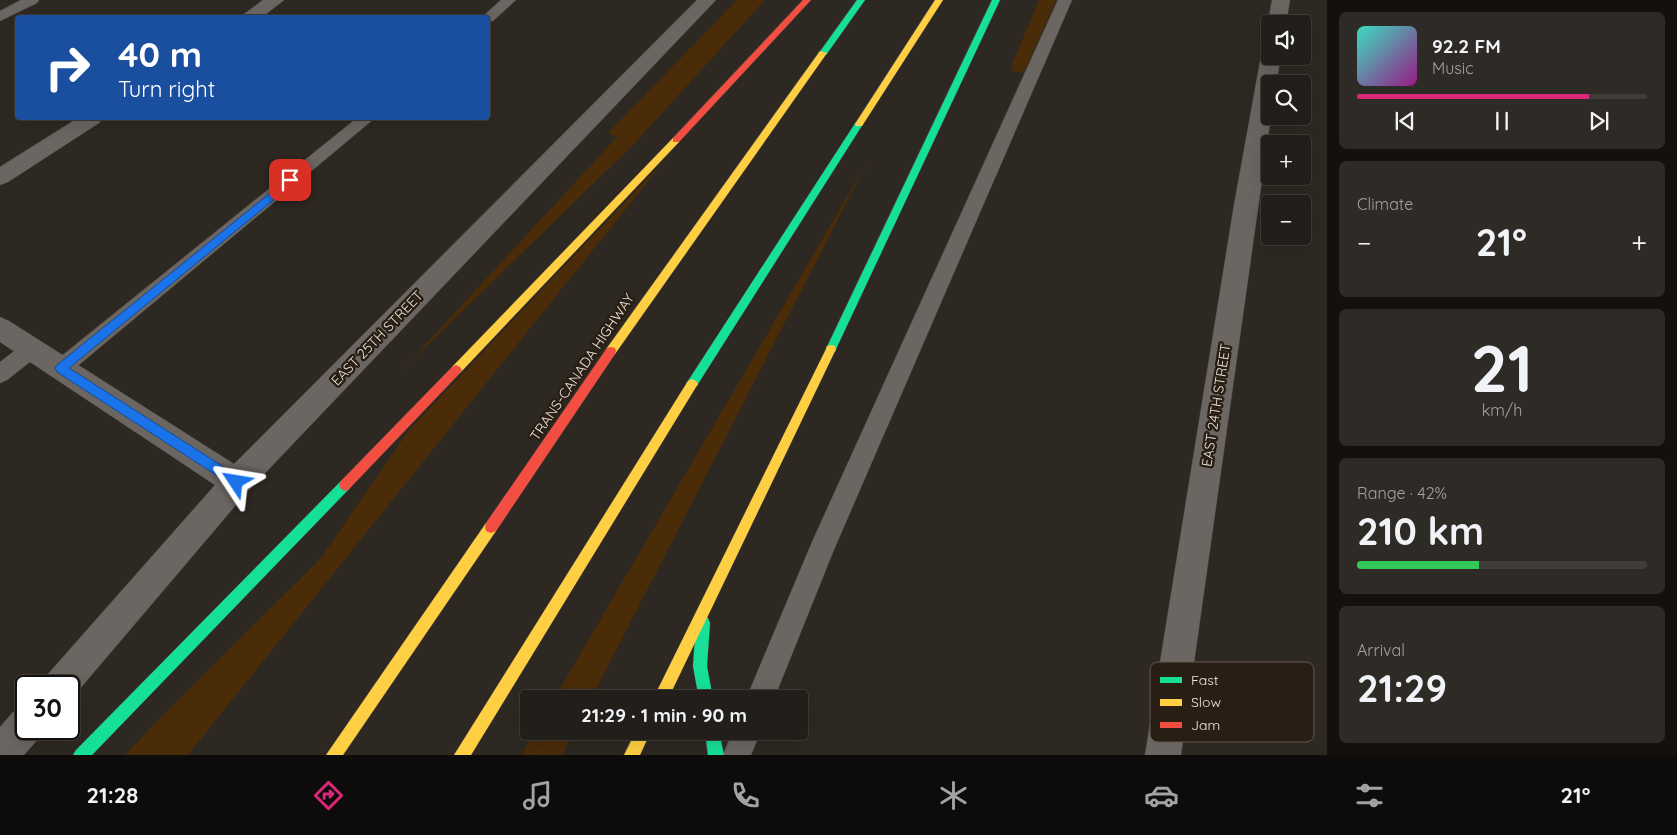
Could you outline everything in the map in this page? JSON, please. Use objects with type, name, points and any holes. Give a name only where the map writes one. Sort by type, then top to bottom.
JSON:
[{"type":"highway","points":[[81,755],[313,519],[807,0]]},
{"type":"highway","name":"TRANS-CANADA HIGHWAY","points":[[334,755],[642,306],[861,0]]},
{"type":"highway","points":[[462,755],[716,346],[939,0]]},
{"type":"highway","points":[[664,690],[863,284],[996,0]]},
{"type":"highway","points":[[704,609],[700,666],[704,690]]},
{"type":"highway","points":[[632,755],[640,740]]},
{"type":"highway","points":[[714,740],[716,755]]},
{"type":"street","points":[[252,15],[275,0]]},
{"type":"street","name":"EAST 25TH STREET","points":[[69,675],[236,482],[707,0]]},
{"type":"street","points":[[1278,15],[1281,0]]},
{"type":"street","name":"EAST 24TH STREET","points":[[1177,662],[1246,205],[1269,65]]},
{"type":"street","points":[[0,177],[89,120]]},
{"type":"street","points":[[0,328],[236,482]]},
{"type":"street","points":[[0,755],[15,738]]},
{"type":"street","name":"EAST 24TH STREET","points":[[1163,755],[1165,742]]},
{"type":"lane","points":[[0,17],[32,0]]},
{"type":"lane","points":[[490,16],[508,0]]},
{"type":"lane","points":[[764,690],[821,550],[1066,0]]},
{"type":"lane","points":[[61,368],[365,120]]},
{"type":"lane","points":[[0,374],[33,348]]},
{"type":"lane","points":[[737,755],[743,740]]},
{"type":"shaded area","points":[[737,0],[765,0],[634,144],[402,370],[616,138],[624,141],[608,133]]},
{"type":"shaded area","points":[[1039,0],[1056,0],[1026,67],[1023,72],[1014,72],[1011,67]]},
{"type":"shaded area","points":[[666,159],[188,755],[125,755],[321,558],[409,430]]},
{"type":"shaded area","points":[[868,161],[596,690],[559,690]]},
{"type":"shaded area","points":[[530,740],[570,740],[562,755],[521,755]]},
{"type":"traffic: fast","points":[[823,53],[861,0]]},
{"type":"traffic: fast","points":[[831,349],[996,0]]},
{"type":"traffic: fast","points":[[692,384],[859,124]]},
{"type":"traffic: fast","points":[[81,755],[345,485]]},
{"type":"traffic: fast","points":[[703,623],[700,666],[704,690]]},
{"type":"traffic: fast","points":[[714,740],[716,755]]},
{"type":"traffic: slow","points":[[859,124],[939,0]]},
{"type":"traffic: slow","points":[[611,351],[823,53]]},
{"type":"traffic: slow","points":[[456,370],[676,140]]},
{"type":"traffic: slow","points":[[664,690],[831,349]]},
{"type":"traffic: slow","points":[[462,755],[692,384]]},
{"type":"traffic: slow","points":[[334,755],[491,527]]},
{"type":"traffic: slow","points":[[632,755],[640,740]]},
{"type":"traffic: jam","points":[[676,140],[807,0]]},
{"type":"traffic: jam","points":[[491,527],[611,351]]},
{"type":"traffic: jam","points":[[345,485],[456,370]]},
{"type":"route","points":[[236,482],[61,368],[290,180]]}]
